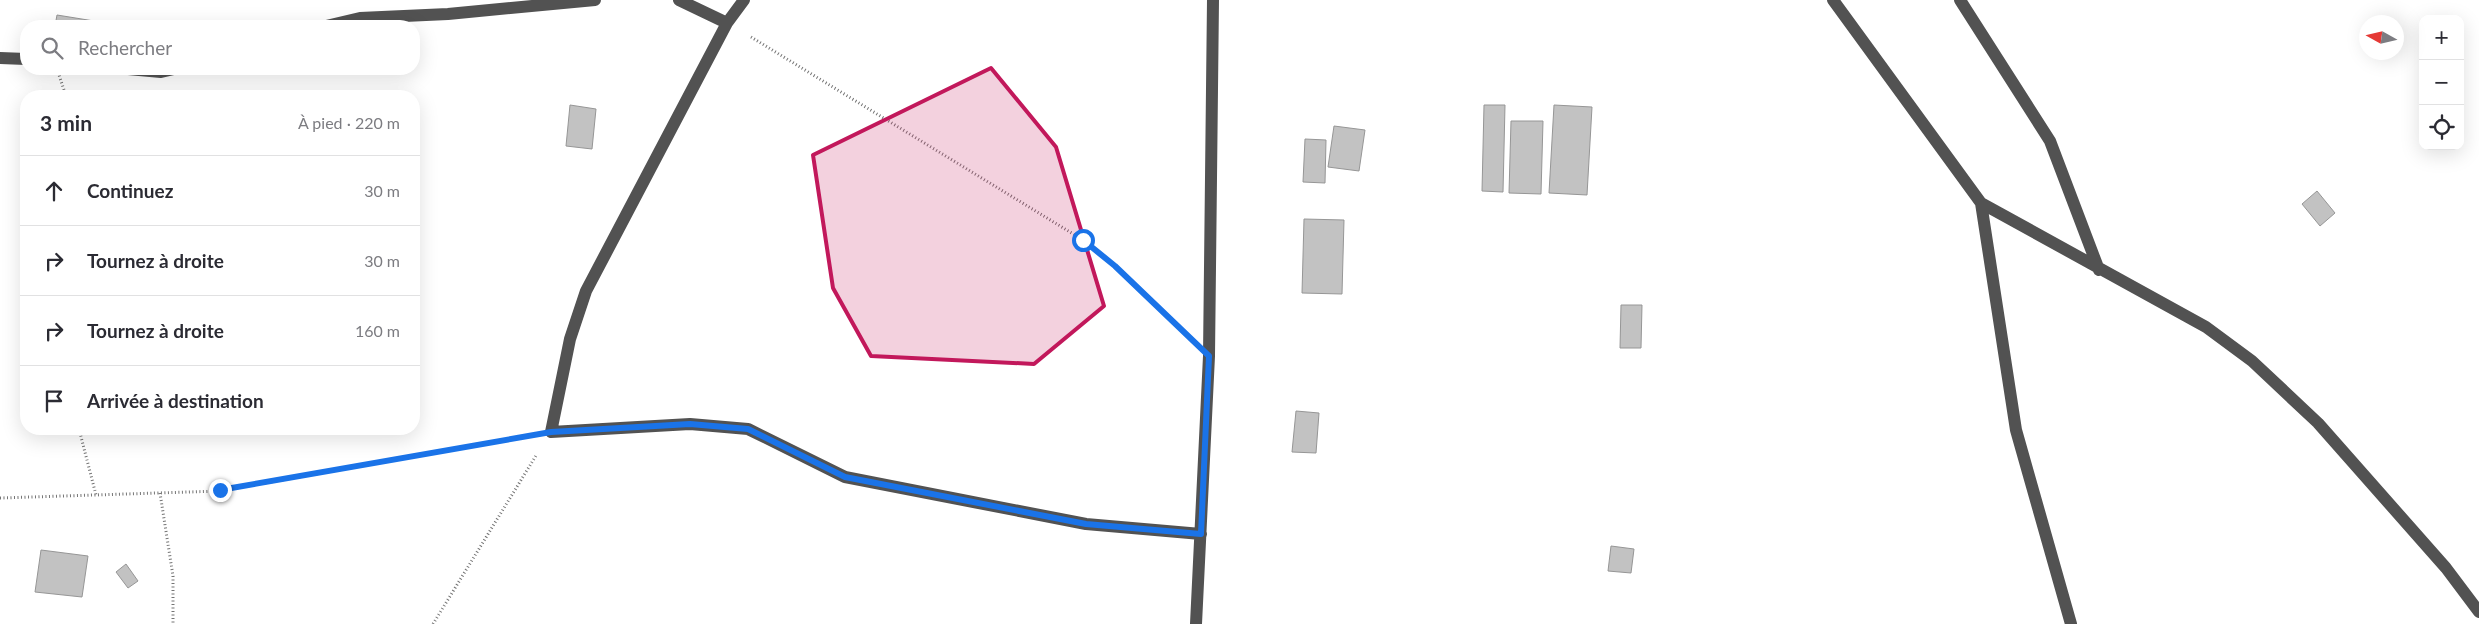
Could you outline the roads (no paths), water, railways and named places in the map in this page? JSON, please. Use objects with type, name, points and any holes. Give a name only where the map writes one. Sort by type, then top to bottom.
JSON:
[{"type":"street","points":[[352,20],[448,14],[595,0]]},
{"type":"street","points":[[679,0],[727,23]]},
{"type":"street","points":[[744,0],[727,23],[586,291],[570,339],[551,432],[690,424],[748,429],[845,477],[1086,524],[1201,534]]},
{"type":"street","points":[[1196,624],[1209,356],[1213,0]]},
{"type":"street","points":[[1832,0],[1981,203],[2099,270],[2206,327],[2252,361],[2318,423],[2446,568],[2479,612]]},
{"type":"street","points":[[1960,0],[2050,141],[2099,270]]},
{"type":"street","points":[[0,58],[20,59]]},
{"type":"street","points":[[1981,203],[2016,430],[2071,624]]}]
